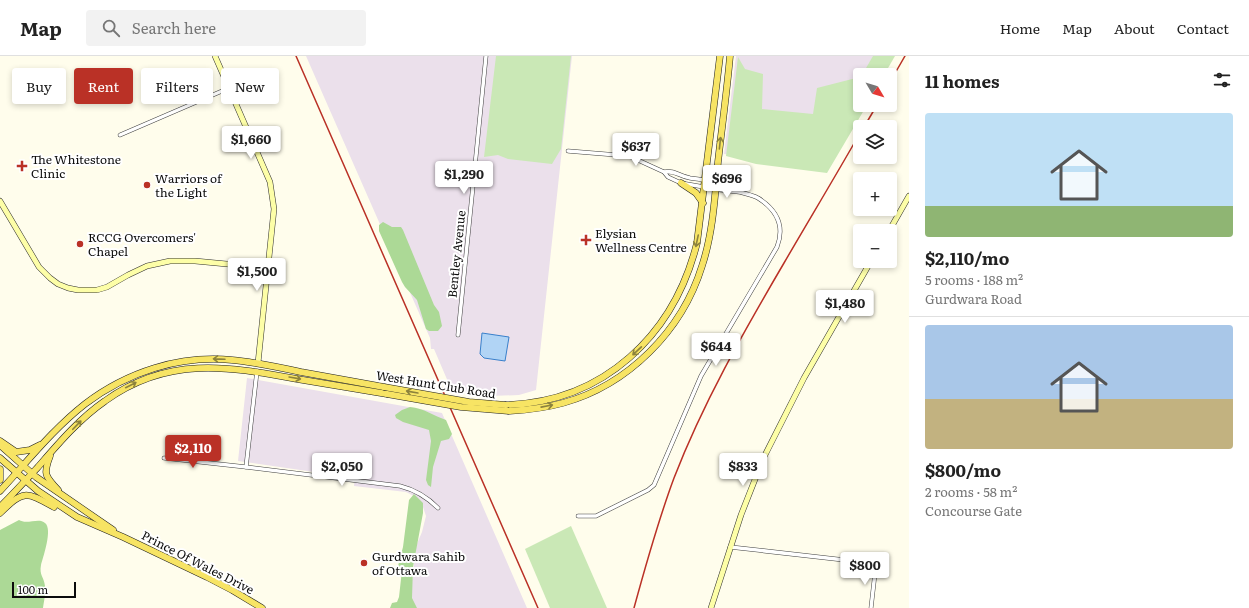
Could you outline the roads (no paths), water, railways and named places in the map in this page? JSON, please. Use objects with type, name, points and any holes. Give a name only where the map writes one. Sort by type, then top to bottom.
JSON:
[{"type":"main road","name":"West Hunt Club Road","points":[[0,491],[43,444],[73,414],[86,404],[113,386],[141,372],[170,364],[198,360],[222,359],[258,363],[384,387],[508,408],[562,395],[587,386],[601,378],[621,365],[647,341],[669,313],[686,278],[697,243],[720,56]]},
{"type":"main road","name":"West Hunt Club Road","points":[[0,507],[79,422],[104,402],[122,390],[145,379],[169,372],[202,367],[257,371],[461,407],[529,409],[553,405],[574,399],[604,386],[644,358],[659,342],[682,312],[699,274],[707,246],[716,189],[730,56]]},
{"type":"main road","points":[[681,183],[696,193],[703,203]]},
{"type":"main road","points":[[257,371],[258,363]]},
{"type":"main road","points":[[0,441],[16,452],[30,450],[43,444]]},
{"type":"main road","name":"Prince Of Wales Drive","points":[[0,445],[32,474],[123,537]]},
{"type":"main road","points":[[52,451],[46,468],[46,477],[66,498]]},
{"type":"main road","name":"Prince Of Wales Drive","points":[[0,458],[25,481],[77,517],[123,537],[220,584],[262,608]]},
{"type":"main road","points":[[0,469],[0,480]]},
{"type":"main road","points":[[0,514],[14,500],[27,494],[35,496],[58,509],[77,517]]},
{"type":"street","points":[[215,56],[221,70]]},
{"type":"street","name":"Bentley Avenue","points":[[458,335],[486,56]]},
{"type":"street","points":[[120,135],[221,91]]},
{"type":"street","points":[[236,104],[263,165],[272,192],[274,209],[258,363]]},
{"type":"street","points":[[568,151],[628,156],[664,172],[668,177],[681,183],[751,195],[764,202],[772,211],[779,221],[781,234],[777,247],[702,376],[687,407],[654,485],[648,490],[596,516],[578,516]]},
{"type":"street","points":[[664,172],[673,171],[683,177],[716,182],[732,187],[740,192]]},
{"type":"street","points":[[893,224],[909,196]]},
{"type":"street","points":[[0,201],[40,267],[58,284],[68,288],[78,290],[97,290],[107,287],[147,266],[170,261],[195,260],[268,268]]},
{"type":"street","points":[[711,608],[741,515],[763,459],[804,378],[867,268]]},
{"type":"street","points":[[246,467],[257,371]]},
{"type":"street","points":[[164,458],[400,486],[420,493],[438,508]]},
{"type":"street","points":[[730,547],[871,563],[874,573],[871,608]]},
{"type":"water","points":[[482,333],[509,337],[505,361],[484,358],[480,354]]},
{"type":"railway","points":[[296,56],[538,608]]},
{"type":"railway","points":[[897,70],[905,56]]},
{"type":"railway","points":[[868,120],[873,112]]},
{"type":"railway","points":[[634,608],[652,543],[668,494],[685,450],[711,395],[754,316],[853,145]]},
{"type":"place","name":"The Whitestone Clinic","points":[[22,166]]},
{"type":"place","name":"Warriors of the Light","points":[[147,185]]},
{"type":"place","name":"Elysian Wellness Centre","points":[[586,240]]},
{"type":"place","name":"RCCG Overcomers' Chapel","points":[[80,244]]},
{"type":"place","name":"Gurdwara Sahib of Ottawa","points":[[364,563]]}]
